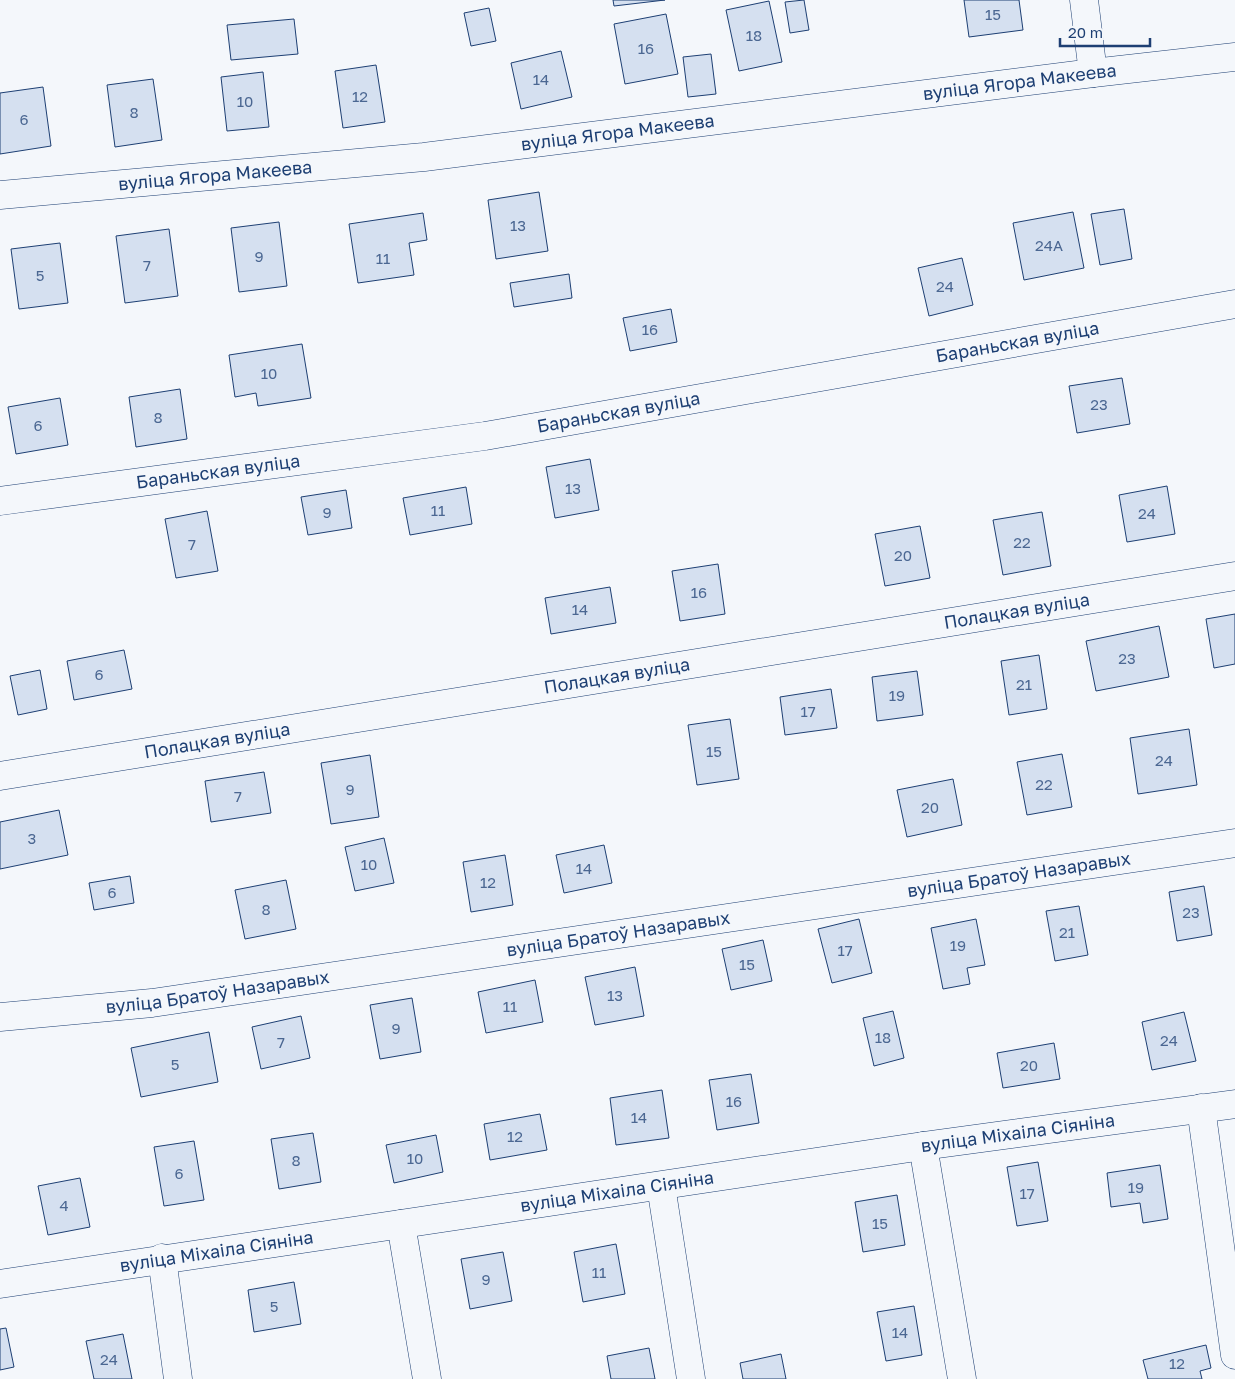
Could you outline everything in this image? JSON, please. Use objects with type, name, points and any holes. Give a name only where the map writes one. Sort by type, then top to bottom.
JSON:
[{"type":"street","points":[[1084,0],[1093,73]]},
{"type":"street","name":"вуліца Ягора Макеева","points":[[0,195],[424,157],[1235,57]]},
{"type":"street","name":"Бараньская вуліца","points":[[0,501],[485,436],[1235,304]]},
{"type":"street","name":"Полацкая вуліца","points":[[0,776],[1235,576]]},
{"type":"street","name":"вуліца Братоў Назаравых","points":[[0,1017],[162,1002],[1235,843]]},
{"type":"street","name":"вуліца Міхаіла Сіяніна","points":[[0,1284],[162,1258],[924,1146],[1235,1104]]},
{"type":"street","points":[[1201,1108],[1235,1355]]},
{"type":"street","points":[[924,1146],[962,1379]]},
{"type":"street","points":[[661,1186],[691,1379]]},
{"type":"street","points":[[401,1224],[427,1379]]},
{"type":"street","points":[[162,1258],[178,1379]]},
{"type":"building","points":[[613,0],[665,0],[614,6]]},
{"type":"building","points":[[804,0],[809,30],[790,33],[785,2]]},
{"type":"building","points":[[964,0],[1019,0],[1023,30],[969,37]]},
{"type":"building","points":[[769,1],[782,62],[739,71],[726,10]]},
{"type":"building","points":[[489,8],[496,41],[471,46],[464,13]]},
{"type":"building","points":[[666,14],[678,74],[625,84],[614,24]]},
{"type":"building","points":[[294,19],[298,54],[231,60],[227,25]]},
{"type":"building","points":[[561,51],[572,97],[521,109],[511,63]]},
{"type":"building","points":[[711,54],[716,94],[688,97],[683,57]]},
{"type":"building","points":[[376,65],[385,122],[343,128],[335,71]]},
{"type":"building","points":[[263,72],[269,127],[227,131],[221,77]]},
{"type":"building","points":[[153,79],[162,140],[115,147],[107,85]]},
{"type":"building","points":[[43,87],[51,146],[0,154],[0,93]]},
{"type":"building","points":[[539,192],[548,251],[496,259],[488,200]]},
{"type":"building","points":[[1124,209],[1132,259],[1100,265],[1091,214]]},
{"type":"building","points":[[1073,212],[1084,268],[1024,280],[1013,223]]},
{"type":"building","points":[[423,213],[427,240],[409,243],[414,275],[358,283],[349,224]]},
{"type":"building","points":[[279,222],[287,286],[239,292],[231,228]]},
{"type":"building","points":[[169,229],[178,296],[125,303],[116,236]]},
{"type":"building","points":[[60,243],[68,303],[19,309],[11,249]]},
{"type":"building","points":[[962,258],[973,305],[929,316],[918,268]]},
{"type":"building","points":[[569,274],[572,298],[514,307],[510,283]]},
{"type":"building","points":[[671,309],[677,342],[630,351],[623,318]]},
{"type":"building","points":[[302,344],[311,398],[258,406],[256,393],[235,397],[229,355]]},
{"type":"building","points":[[1122,378],[1130,424],[1077,433],[1069,386]]},
{"type":"building","points":[[180,389],[187,439],[136,447],[129,397]]},
{"type":"building","points":[[60,398],[68,445],[16,454],[8,407]]},
{"type":"building","points":[[590,459],[599,510],[555,518],[546,467]]},
{"type":"building","points":[[1167,486],[1175,534],[1127,542],[1119,495]]},
{"type":"building","points":[[466,487],[472,524],[410,535],[403,498]]},
{"type":"building","points":[[346,490],[352,528],[308,535],[301,497]]},
{"type":"building","points":[[207,511],[218,571],[176,578],[165,519]]},
{"type":"building","points":[[1042,512],[1051,566],[1003,575],[993,520]]},
{"type":"building","points":[[920,526],[930,578],[885,586],[875,534]]},
{"type":"building","points":[[718,564],[725,614],[680,621],[672,571]]},
{"type":"building","points":[[610,587],[616,623],[551,634],[545,598]]},
{"type":"building","points":[[1235,614],[1235,664],[1214,668],[1206,619]]},
{"type":"building","points":[[1159,626],[1169,677],[1096,691],[1086,641]]},
{"type":"building","points":[[124,650],[132,689],[74,700],[67,661]]},
{"type":"building","points":[[1039,655],[1047,709],[1009,715],[1001,661]]},
{"type":"building","points":[[40,670],[47,709],[18,715],[10,676]]},
{"type":"building","points":[[917,671],[923,715],[877,721],[872,677]]},
{"type":"building","points":[[831,689],[837,728],[785,735],[780,697]]},
{"type":"building","points":[[730,719],[739,779],[697,785],[688,725]]},
{"type":"building","points":[[1189,729],[1197,785],[1138,794],[1130,738]]},
{"type":"building","points":[[1062,754],[1072,807],[1027,815],[1017,762]]},
{"type":"building","points":[[370,755],[379,817],[331,824],[321,763]]},
{"type":"building","points":[[264,772],[271,813],[211,822],[205,781]]},
{"type":"building","points":[[953,779],[962,825],[907,837],[897,790]]},
{"type":"building","points":[[59,810],[68,855],[0,869],[0,822]]},
{"type":"building","points":[[384,838],[394,883],[355,891],[345,847]]},
{"type":"building","points":[[604,845],[612,883],[564,893],[556,855]]},
{"type":"building","points":[[505,855],[513,905],[471,912],[463,862]]},
{"type":"building","points":[[130,876],[134,903],[94,910],[89,883]]},
{"type":"building","points":[[286,880],[296,929],[245,939],[235,890]]},
{"type":"building","points":[[1204,886],[1212,935],[1177,941],[1169,892]]},
{"type":"building","points":[[1079,906],[1088,955],[1055,961],[1046,911]]},
{"type":"building","points":[[859,919],[872,973],[832,983],[818,929]]},
{"type":"building","points":[[976,919],[985,965],[967,968],[970,984],[943,989],[931,928]]},
{"type":"building","points":[[763,940],[772,981],[731,990],[722,949]]},
{"type":"building","points":[[635,967],[644,1016],[595,1025],[585,977]]},
{"type":"building","points":[[535,980],[543,1022],[486,1033],[478,992]]},
{"type":"building","points":[[412,998],[421,1052],[380,1059],[370,1005]]},
{"type":"building","points":[[893,1011],[904,1058],[874,1066],[863,1018]]},
{"type":"building","points":[[1184,1012],[1196,1061],[1152,1070],[1142,1022]]},
{"type":"building","points":[[301,1016],[310,1058],[261,1069],[252,1027]]},
{"type":"building","points":[[209,1032],[218,1082],[141,1097],[131,1048]]},
{"type":"building","points":[[1054,1043],[1060,1079],[1003,1088],[997,1053]]},
{"type":"building","points":[[751,1074],[759,1123],[717,1130],[709,1080]]},
{"type":"building","points":[[662,1090],[669,1138],[616,1145],[610,1098]]},
{"type":"building","points":[[540,1114],[547,1150],[490,1160],[484,1124]]},
{"type":"building","points":[[313,1133],[321,1182],[279,1189],[271,1139]]},
{"type":"building","points":[[436,1135],[443,1172],[394,1183],[386,1145]]},
{"type":"building","points":[[194,1141],[204,1200],[164,1206],[154,1147]]},
{"type":"building","points":[[1038,1162],[1048,1221],[1017,1226],[1007,1167]]},
{"type":"building","points":[[1160,1165],[1168,1219],[1143,1223],[1140,1203],[1111,1207],[1107,1173]]},
{"type":"building","points":[[80,1178],[90,1227],[48,1235],[38,1186]]},
{"type":"building","points":[[897,1195],[905,1245],[863,1252],[855,1202]]},
{"type":"building","points":[[616,1244],[625,1294],[583,1302],[574,1252]]},
{"type":"building","points":[[503,1252],[512,1301],[470,1309],[461,1259]]},
{"type":"building","points":[[294,1282],[301,1324],[254,1332],[248,1290]]},
{"type":"building","points":[[914,1306],[922,1355],[886,1361],[877,1312]]},
{"type":"building","points":[[6,1328],[14,1367],[0,1370],[0,1329]]},
{"type":"building","points":[[123,1334],[132,1379],[94,1379],[86,1341]]},
{"type":"building","points":[[1206,1345],[1211,1368],[1200,1371],[1202,1379],[1148,1379],[1143,1360]]},
{"type":"building","points":[[649,1348],[655,1379],[611,1379],[607,1356]]},
{"type":"building","points":[[781,1354],[786,1379],[743,1379],[740,1363]]}]
